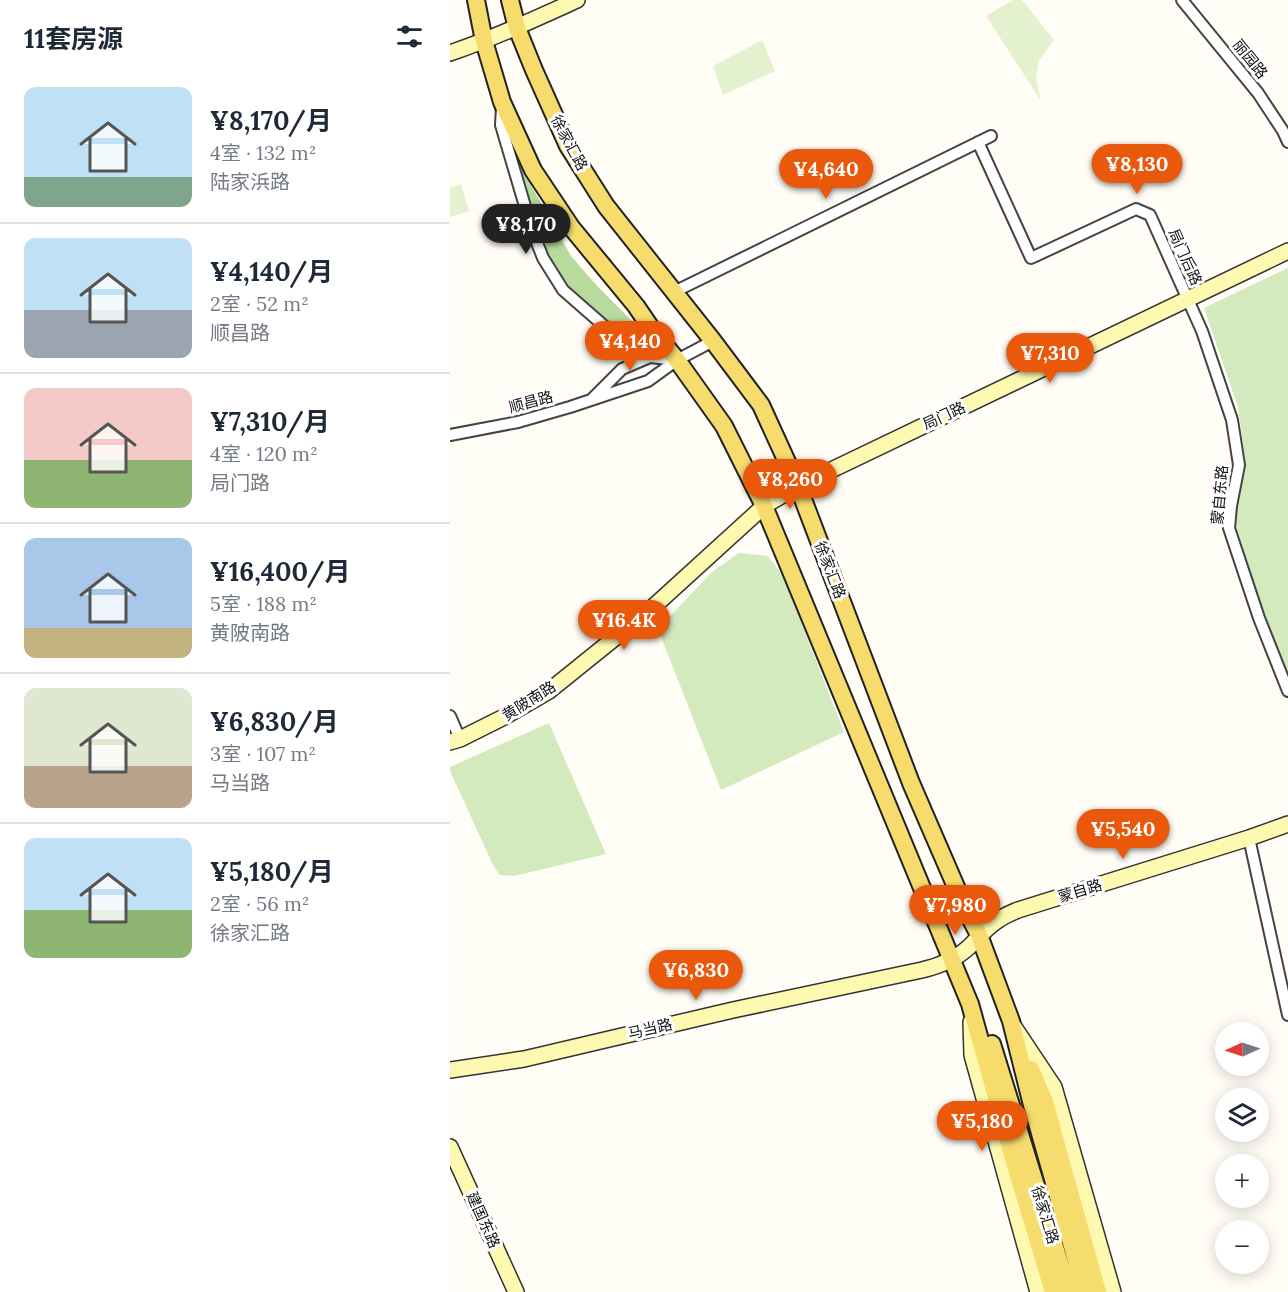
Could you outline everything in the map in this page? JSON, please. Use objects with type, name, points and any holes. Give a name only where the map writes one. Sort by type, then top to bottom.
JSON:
[{"type":"main road","name":"徐家汇路","points":[[477,0],[484,41],[502,102],[533,170],[571,227],[636,306],[724,426],[764,506],[970,1004],[1053,1292]]},
{"type":"main road","name":"徐家汇路","points":[[510,0],[517,28],[568,146],[606,206],[761,405],[798,486],[911,783],[979,935],[1011,1021],[1032,1105],[1085,1292]]},
{"type":"main road","name":"徐家汇路","points":[[970,1004],[990,1037],[1069,1292]]},
{"type":"main road","points":[[1011,1021],[1045,1102],[1098,1292]]},
{"type":"street","points":[[450,52],[517,28],[577,0]]},
{"type":"street","name":"丽园路","points":[[1182,0],[1258,93],[1288,142]]},
{"type":"street","points":[[502,102],[501,125],[532,230],[543,258],[563,290],[643,360]]},
{"type":"street","points":[[674,292],[991,136]]},
{"type":"street","name":"局门后路","points":[[978,142],[1031,258],[1136,209],[1150,215],[1188,300]]},
{"type":"street","name":"局门路","points":[[764,506],[798,486],[1288,251]]},
{"type":"street","name":"蒙自东路","points":[[1188,300],[1202,331],[1232,420],[1239,465],[1229,528],[1259,618],[1288,691]]},
{"type":"street","name":"顺昌路","points":[[450,435],[518,422],[648,381],[677,360],[713,341]]},
{"type":"street","points":[[590,400],[622,369],[650,357],[677,360]]},
{"type":"street","name":"黄陂南路","points":[[455,741],[504,717],[549,691],[652,608],[764,506]]},
{"type":"street","points":[[450,716],[455,741]]},
{"type":"street","name":"蒙自路","points":[[979,935],[998,919],[1018,910],[1288,824]]},
{"type":"street","points":[[1249,838],[1288,1015]]},
{"type":"street","name":"马当路","points":[[450,1070],[524,1059],[733,1010],[938,966],[968,948],[979,935]]},
{"type":"street","points":[[970,1004],[972,1055],[1038,1292]]},
{"type":"street","name":"徐家汇路","points":[[1011,1021],[1054,1087],[1113,1292]]},
{"type":"street","name":"建国东路","points":[[450,1147],[516,1292]]},
{"type":"green space","points":[[1013,0],[1022,0],[1054,40],[1039,60],[1036,78],[1041,101],[986,16]]},
{"type":"green space","points":[[762,40],[775,71],[723,95],[713,66]]},
{"type":"green space","points":[[517,166],[523,171],[571,256],[636,325],[633,334],[611,325],[568,288],[547,256]]},
{"type":"green space","points":[[461,184],[469,211],[450,217],[450,188]]},
{"type":"green space","points":[[1288,268],[1288,673],[1265,617],[1236,525],[1236,504],[1246,465],[1238,407],[1204,308]]},
{"type":"green space","points":[[739,553],[768,556],[783,576],[844,732],[721,790],[658,629],[712,572]]},
{"type":"green space","points":[[549,723],[606,854],[514,876],[500,875],[494,867],[450,767]]}]
